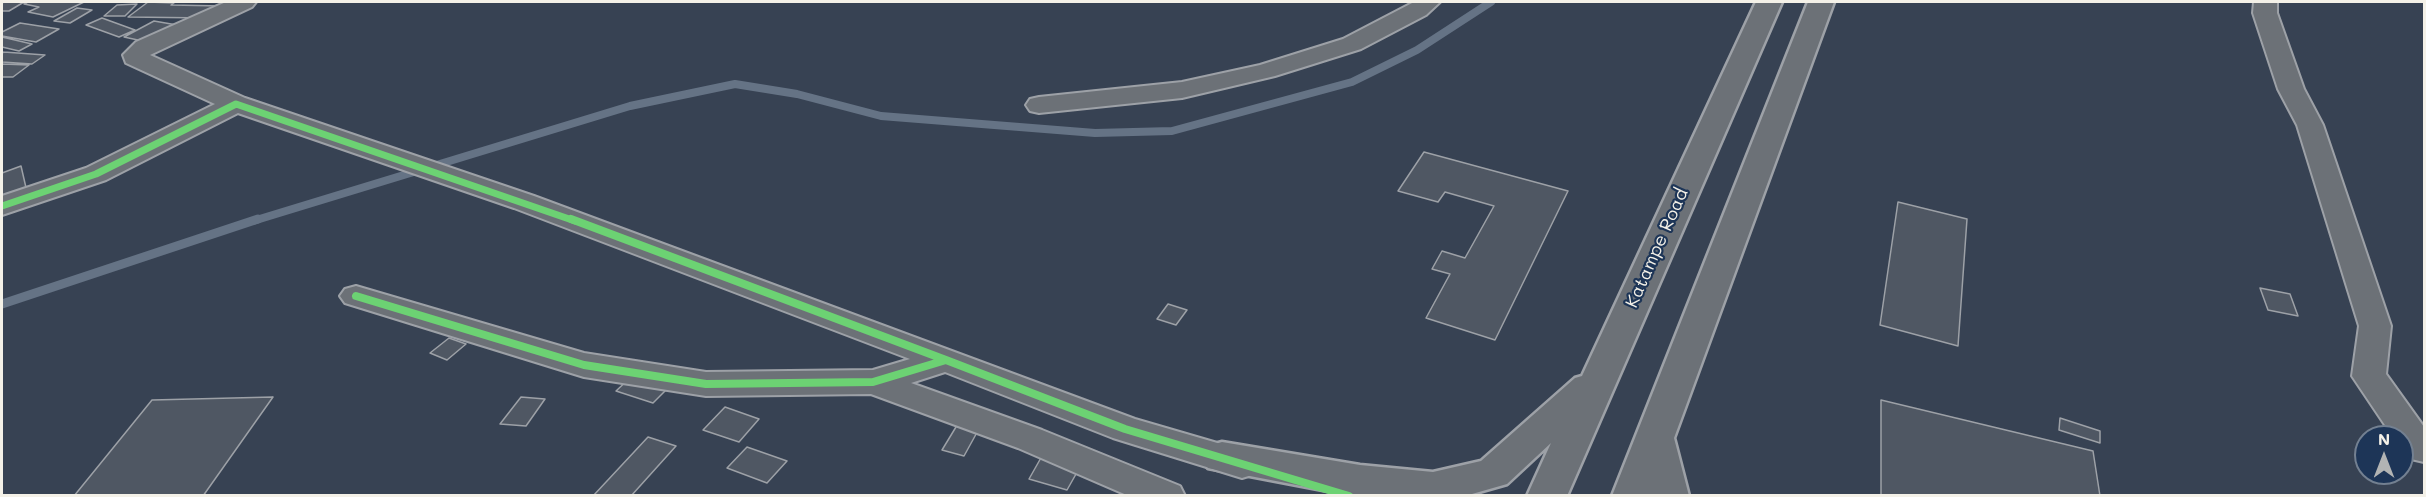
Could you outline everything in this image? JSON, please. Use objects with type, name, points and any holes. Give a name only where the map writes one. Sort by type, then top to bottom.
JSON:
[{"type":"main road","name":"Katampe Road","points":[[1547,495],[1596,381],[1768,2]]},
{"type":"main road","points":[[1632,495],[1821,2]]},
{"type":"main road","points":[[1222,457],[1360,481],[1433,488],[1492,473],[1596,381]]},
{"type":"main road","points":[[1654,436],[1669,495]]},
{"type":"street","points":[[244,2],[146,47],[135,55],[135,58],[237,104],[524,202],[1125,429],[1349,495]]},
{"type":"street","points":[[1040,105],[1182,90],[1266,71],[1353,44],[1418,10],[1428,2]]},
{"type":"street","points":[[2265,2],[2265,13],[2291,89],[2310,125],[2375,326],[2369,376],[2413,438],[2424,449]]},
{"type":"street","points":[[2,206],[96,174],[237,104]]},
{"type":"street","points":[[356,296],[584,365],[705,384],[873,382],[946,360]]},
{"type":"street","points":[[873,382],[1030,439],[1167,495]]},
{"type":"building","points":[[4,2],[24,2],[9,11],[2,11]]},
{"type":"building","points":[[28,2],[84,2],[53,17],[28,12],[39,7],[24,4]]},
{"type":"building","points":[[148,2],[222,6],[208,18],[128,17]]},
{"type":"building","points":[[137,4],[125,16],[104,16],[117,5]]},
{"type":"building","points":[[77,8],[92,10],[70,23],[54,21]]},
{"type":"building","points":[[102,18],[135,30],[119,37],[86,25]]},
{"type":"building","points":[[154,21],[177,25],[147,42],[124,37]]},
{"type":"building","points":[[20,23],[59,29],[36,42],[2,36],[2,32]]},
{"type":"building","points":[[2,37],[32,44],[19,51],[2,47]]},
{"type":"building","points":[[4,52],[45,55],[32,64],[2,62]]},
{"type":"building","points":[[2,64],[29,65],[13,77],[2,77]]},
{"type":"building","points":[[1424,152],[1568,191],[1495,340],[1426,318],[1450,274],[1432,269],[1442,251],[1465,258],[1494,206],[1445,192],[1438,202],[1398,191]]},
{"type":"building","points":[[21,166],[27,192],[2,200],[2,173]]},
{"type":"building","points":[[1898,202],[1967,219],[1958,346],[1880,325]]},
{"type":"building","points":[[2260,288],[2290,294],[2298,316],[2268,310]]},
{"type":"building","points":[[1168,304],[1187,310],[1176,325],[1157,319]]},
{"type":"building","points":[[449,338],[466,344],[447,360],[430,353]]},
{"type":"building","points":[[632,376],[668,388],[653,403],[616,391]]},
{"type":"building","points":[[273,397],[203,496],[74,496],[152,400]]},
{"type":"building","points":[[521,397],[545,399],[526,426],[500,424]]},
{"type":"building","points":[[1881,400],[2093,451],[2100,496],[1881,496]]},
{"type":"building","points":[[725,407],[759,419],[739,442],[703,430]]},
{"type":"building","points":[[2060,418],[2100,431],[2100,443],[2059,430]]},
{"type":"building","points":[[959,422],[980,427],[964,456],[942,450]]},
{"type":"building","points":[[648,437],[676,446],[631,496],[593,496]]},
{"type":"building","points":[[747,447],[787,461],[767,483],[727,468]]},
{"type":"building","points":[[1042,456],[1080,467],[1067,490],[1029,479]]},
{"type":"waterway","points":[[253,221],[630,106],[735,84],[797,94],[881,116],[1095,133],[1172,131],[1352,82],[1417,50],[1491,2]]},
{"type":"waterway","points":[[2,304],[258,219]]},
{"type":"cycle path","points":[[2,206],[96,174],[236,104],[524,202],[946,360]]},
{"type":"cycle path","points":[[356,296],[584,365],[706,384],[873,382],[946,360],[1125,429],[1349,496]]}]
